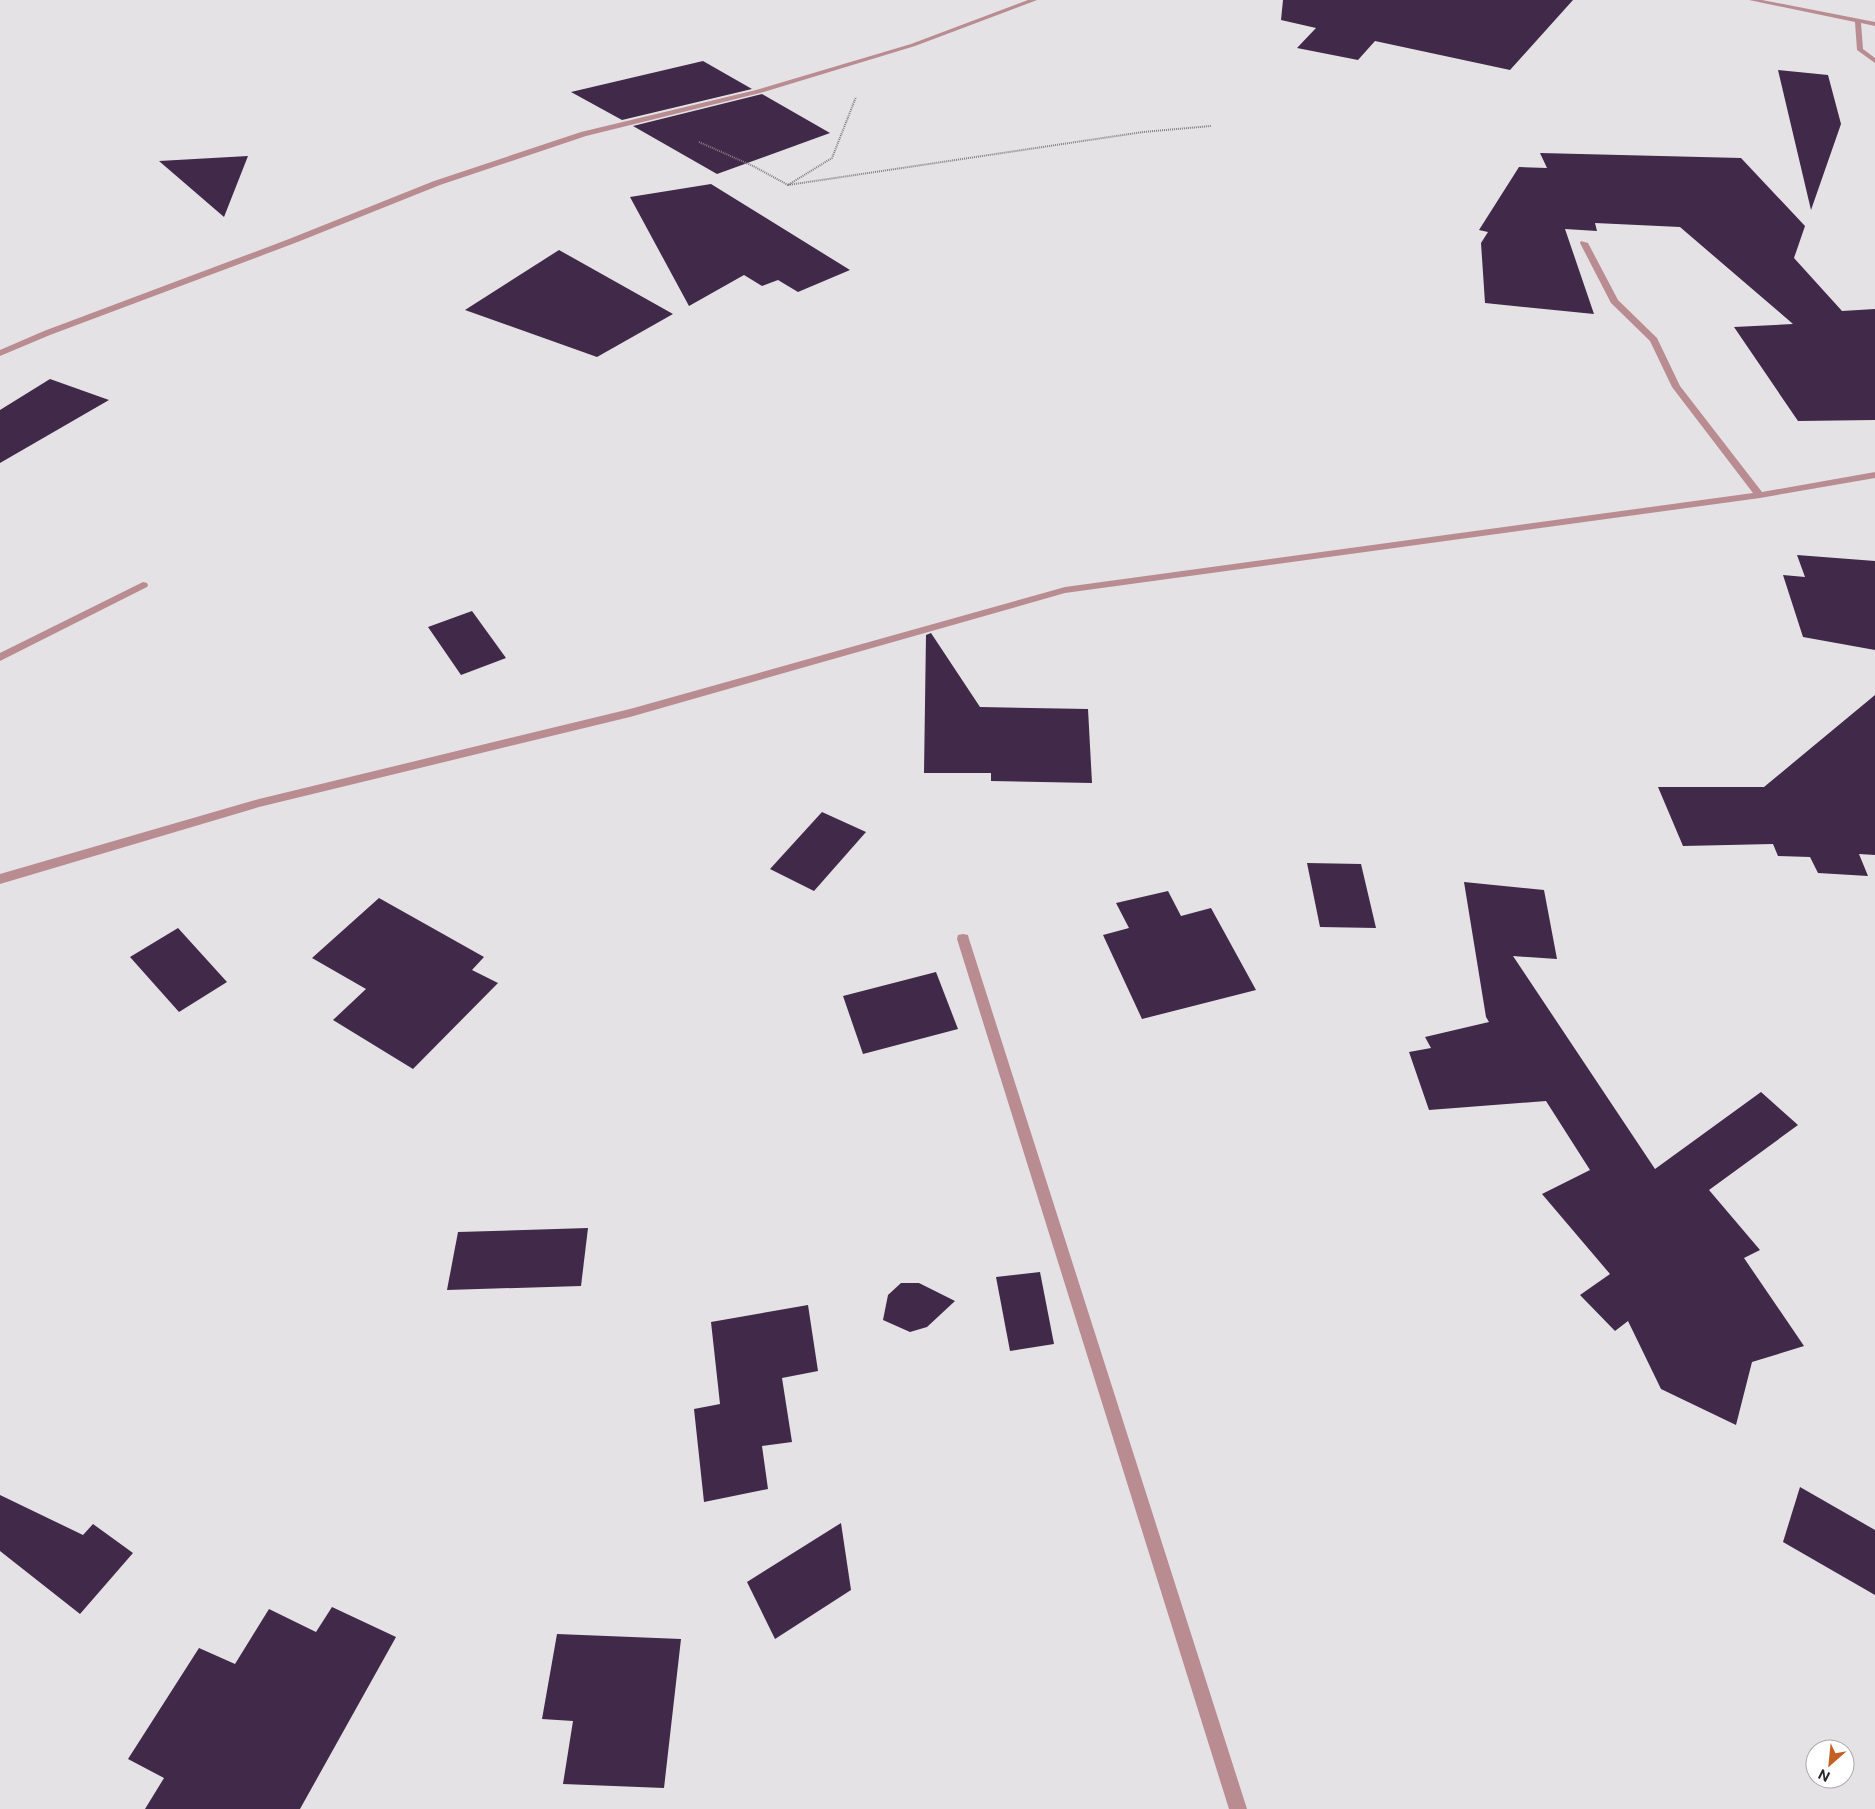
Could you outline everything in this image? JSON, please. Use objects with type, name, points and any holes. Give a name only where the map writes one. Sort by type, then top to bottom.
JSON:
[{"type":"street","points":[[0,354],[48,333],[283,245],[455,177],[584,134],[758,92],[913,45],[1034,0]]},
{"type":"street","points":[[1752,0],[1875,24]]},
{"type":"street","points":[[1858,21],[1860,50],[1875,60]]},
{"type":"street","points":[[1584,244],[1614,300],[1654,340],[1676,387],[1760,495]]},
{"type":"street","points":[[0,879],[258,803],[630,712],[1066,590],[1760,495],[1875,475]]},
{"type":"street","points":[[0,657],[143,585]]},
{"type":"street","points":[[963,940],[1238,1809]]},
{"type":"path","points":[[788,185],[832,158],[873,57]]},
{"type":"path","points":[[696,141],[754,166],[788,185],[1143,132],[1211,126]]},
{"type":"building","points":[[1283,0],[1573,0],[1510,70],[1375,41],[1358,60],[1297,48],[1316,28],[1281,20]]},
{"type":"building","points":[[703,61],[752,89],[622,120],[571,92]]},
{"type":"building","points":[[1778,70],[1828,75],[1841,124],[1811,210]]},
{"type":"building","points":[[762,94],[830,133],[717,174],[633,126]]},
{"type":"building","points":[[1540,153],[1741,158],[1805,226],[1794,258],[1842,311],[1875,309],[1875,420],[1798,421],[1734,327],[1793,324],[1680,227],[1595,223],[1597,231],[1565,229],[1594,314],[1485,303],[1481,243],[1488,232],[1479,230],[1519,167],[1547,168]]},
{"type":"building","points":[[248,156],[224,217],[159,161]]},
{"type":"building","points":[[711,184],[850,270],[798,292],[778,280],[762,286],[744,275],[689,306],[630,197]]},
{"type":"building","points":[[559,250],[673,314],[597,357],[465,310]]},
{"type":"building","points":[[50,379],[109,400],[0,463],[0,410]]},
{"type":"building","points":[[1797,555],[1875,561],[1875,650],[1803,637],[1783,575],[1805,577]]},
{"type":"building","points":[[472,611],[506,658],[461,675],[428,627]]},
{"type":"building","points":[[931,633],[980,707],[1088,709],[1092,783],[991,781],[991,773],[924,773],[926,635]]},
{"type":"building","points":[[1875,695],[1875,855],[1859,854],[1868,876],[1818,873],[1810,857],[1778,856],[1773,844],[1683,846],[1658,787],[1764,787]]},
{"type":"building","points":[[822,812],[866,832],[814,891],[770,869]]},
{"type":"building","points":[[1307,863],[1361,864],[1376,928],[1320,927]]},
{"type":"building","points":[[1464,882],[1544,890],[1557,959],[1513,956],[1655,1169],[1761,1092],[1798,1125],[1709,1190],[1760,1250],[1744,1258],[1804,1346],[1752,1362],[1736,1425],[1661,1389],[1628,1321],[1615,1331],[1580,1295],[1610,1274],[1542,1194],[1590,1170],[1546,1101],[1429,1110],[1409,1052],[1431,1048],[1425,1037],[1489,1022],[1486,1017]]},
{"type":"building","points":[[1168,891],[1181,916],[1211,908],[1256,990],[1142,1019],[1103,935],[1129,928],[1116,903]]},
{"type":"building","points":[[379,898],[484,957],[472,970],[498,983],[413,1069],[333,1020],[366,989],[312,958]]},
{"type":"building","points":[[178,928],[227,982],[179,1012],[130,957]]},
{"type":"building","points":[[936,972],[958,1029],[863,1054],[843,996]]},
{"type":"building","points":[[588,1228],[581,1286],[447,1290],[458,1232]]},
{"type":"building","points":[[1040,1272],[1054,1344],[1010,1351],[996,1277]]},
{"type":"building","points":[[901,1283],[919,1283],[955,1301],[927,1327],[910,1332],[883,1320],[888,1295]]},
{"type":"building","points":[[808,1305],[818,1371],[782,1378],[792,1442],[762,1446],[768,1489],[704,1502],[694,1409],[720,1404],[711,1322]]},
{"type":"building","points":[[1800,1487],[1875,1530],[1875,1595],[1783,1542]]},
{"type":"building","points":[[0,1495],[83,1535],[93,1524],[133,1553],[80,1614],[0,1551]]},
{"type":"building","points":[[841,1523],[851,1590],[775,1639],[747,1582]]},
{"type":"building","points":[[332,1607],[396,1637],[300,1809],[145,1809],[164,1778],[128,1759],[199,1648],[235,1664],[269,1609],[316,1632]]},
{"type":"building","points":[[557,1634],[681,1639],[664,1788],[563,1784],[573,1721],[542,1719]]}]
